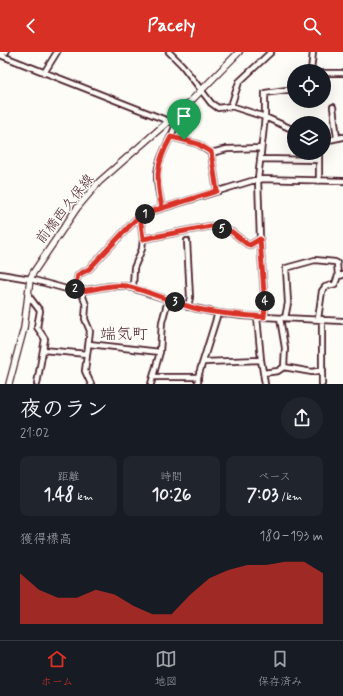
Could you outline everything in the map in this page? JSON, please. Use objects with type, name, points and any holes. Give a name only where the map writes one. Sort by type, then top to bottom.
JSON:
[{"type":"main road","name":"前橋西久保線","points":[[9,384],[24,328],[30,279],[38,264],[87,195],[99,182],[169,121],[239,52]]},
{"type":"street","points":[[0,54],[6,52]]},
{"type":"street","points":[[44,73],[58,52]]},
{"type":"street","points":[[170,52],[211,103],[218,108],[231,106],[265,117],[287,127]]},
{"type":"street","points":[[231,106],[239,82],[271,52]]},
{"type":"street","points":[[312,64],[313,52]]},
{"type":"street","points":[[0,54],[44,73],[176,124],[164,150],[158,168],[162,208]]},
{"type":"street","points":[[331,73],[343,73]]},
{"type":"street","points":[[264,317],[265,306],[260,239],[258,179],[265,117],[265,93],[287,90]]},
{"type":"street","points":[[333,107],[337,138]]},
{"type":"street","points":[[171,137],[198,144],[211,152],[227,149],[261,148]]},
{"type":"street","points":[[331,139],[343,137]]},
{"type":"street","points":[[211,152],[217,191]]},
{"type":"street","points":[[260,159],[287,159]]},
{"type":"street","points":[[319,160],[319,181]]},
{"type":"street","points":[[74,291],[78,275],[89,269],[140,215],[258,179],[343,182]]},
{"type":"street","points":[[133,288],[134,268],[142,249],[143,239],[140,215]]},
{"type":"street","points":[[143,239],[211,226],[232,232],[250,245],[260,239]]},
{"type":"street","points":[[187,241],[190,297],[188,307]]},
{"type":"street","points":[[284,367],[285,348],[282,318],[288,303],[286,268],[315,260],[335,262],[337,263],[340,276],[335,284],[325,288],[322,291],[320,319],[323,370],[322,384]]},
{"type":"street","points":[[0,274],[30,279],[74,291],[110,286],[126,286],[188,307],[218,313],[257,317],[343,321]]},
{"type":"street","points":[[81,291],[86,305],[85,319],[90,331],[85,370],[91,384]]},
{"type":"street","points":[[28,295],[40,310],[37,327],[45,339],[37,384]]},
{"type":"street","points":[[151,384],[160,352],[162,322],[168,300]]},
{"type":"street","points":[[198,384],[198,377],[204,362],[218,313]]},
{"type":"street","points":[[257,317],[265,384]]},
{"type":"street","points":[[89,344],[160,352]]},
{"type":"street","points":[[43,350],[87,354]]},
{"type":"street","points":[[204,362],[261,360]]},
{"type":"street","points":[[263,373],[278,371],[284,367],[312,372],[323,370]]},
{"type":"street","points":[[154,377],[198,377]]},
{"type":"district","name":"端気町","points":[[124,334]]},
{"type":"route","points":[[184,140],[171,137],[164,150],[158,168],[159,193],[162,208],[140,215],[89,269],[78,275],[74,291],[117,285],[126,286],[194,308],[218,313],[264,317],[265,306],[260,239],[250,245],[232,232],[211,226],[143,239],[140,215],[217,191],[212,168],[211,152],[198,144],[184,140]]}]
